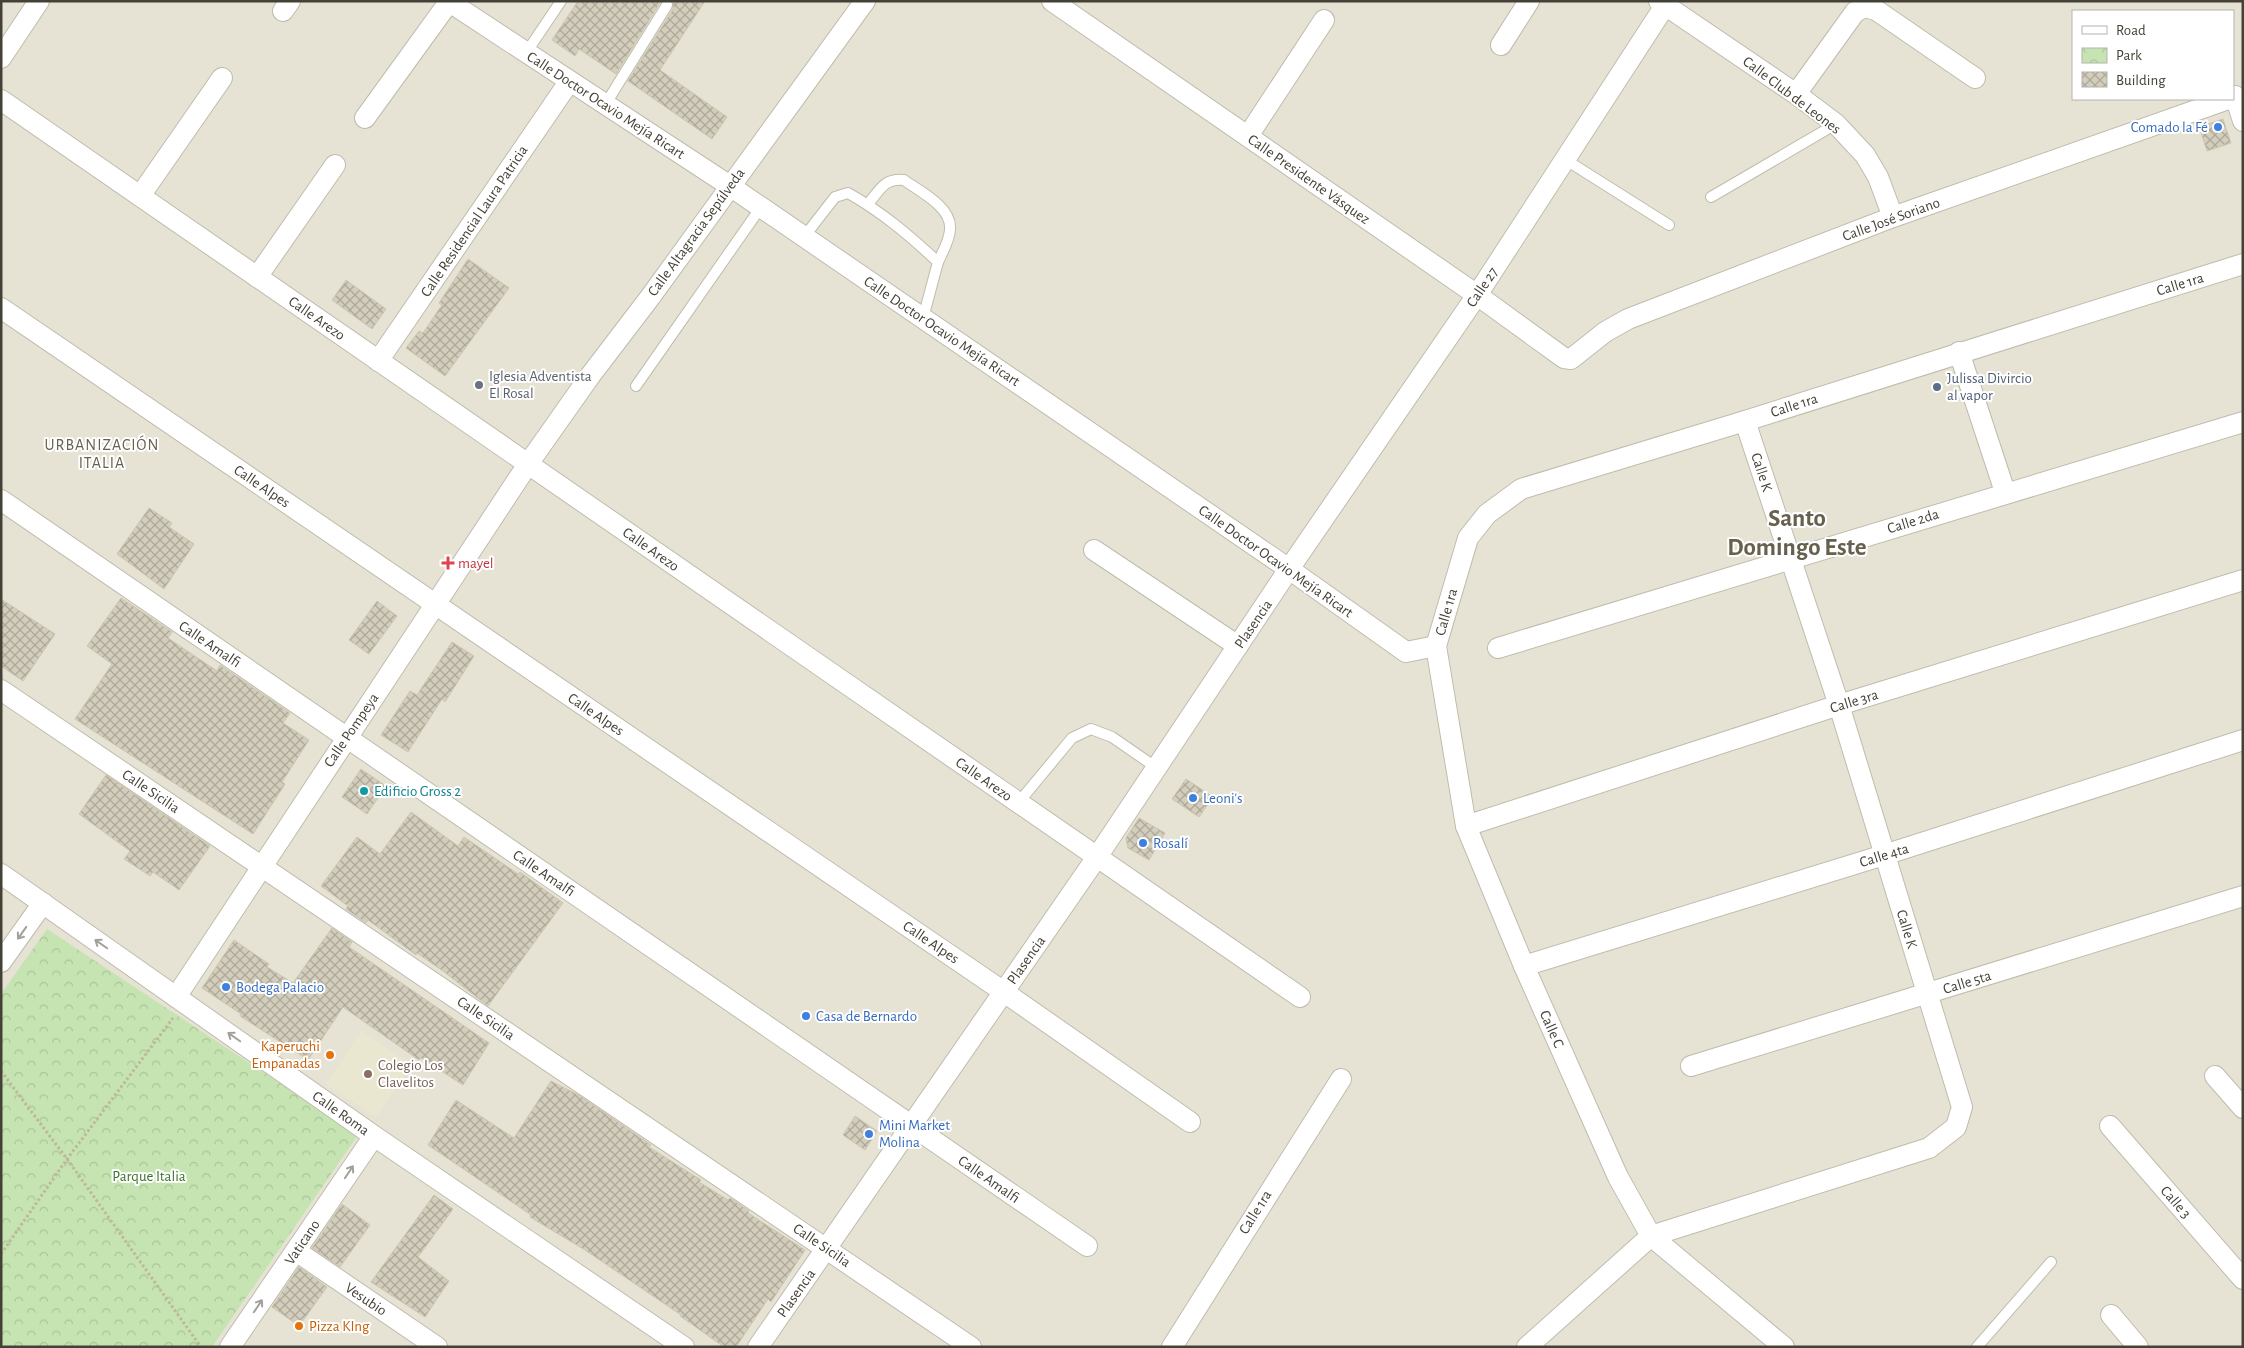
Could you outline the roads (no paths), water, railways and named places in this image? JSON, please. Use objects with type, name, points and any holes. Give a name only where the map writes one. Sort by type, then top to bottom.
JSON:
[{"type":"street","points":[[1,58],[39,1]]},
{"type":"street","name":"Calle Altagracia Sepúlveda","points":[[528,464],[590,376],[865,1]]},
{"type":"street","name":"Calle Presidente Vásquez","points":[[1052,1],[1477,295],[1564,358]]},
{"type":"street","points":[[1501,45],[1529,1]]},
{"type":"street","points":[[365,118],[449,2]]},
{"type":"street","name":"Calle Doctor Ocavio Mejía Ricart","points":[[449,2],[761,207],[1289,569],[1406,652],[1436,646]]},
{"type":"street","name":"Calle Club de Leones","points":[[1664,3],[1796,94],[1836,124],[1865,155],[1878,177],[1893,217]]},
{"type":"street","name":"Calle 27","points":[[1289,569],[1477,295],[1566,160],[1664,3]]},
{"type":"street","points":[[1796,94],[1855,12],[1865,7],[1876,10],[1975,78]]},
{"type":"street","points":[[1248,136],[1324,20]]},
{"type":"street","points":[[140,196],[222,78]]},
{"type":"street","name":"Calle Residencial Laura Patricia","points":[[378,361],[569,82]]},
{"type":"street","points":[[2235,96],[2243,121]]},
{"type":"street","name":"Calle Arezo","points":[[1,100],[1300,997]]},
{"type":"street","name":"Calle José Soriano","points":[[1564,358],[1570,359],[1576,356],[1605,332],[1628,319],[1893,217],[2224,100]]},
{"type":"street","points":[[257,277],[335,164]]},
{"type":"street","name":"Calle 1ra","points":[[1436,646],[1468,538],[1487,514],[1521,489],[1745,421],[2243,264]]},
{"type":"street","name":"Calle Alpes","points":[[1,308],[1004,992],[1190,1122]]},
{"type":"street","points":[[1959,352],[2005,492]]},
{"type":"street","name":"Calle K","points":[[1651,1236],[1929,1148],[1956,1127],[1962,1107],[1839,705],[1745,421]]},
{"type":"street","name":"Calle 2da","points":[[1498,648],[2005,492],[2243,422]]},
{"type":"street","name":"Calle Pompeya","points":[[180,1000],[261,866],[528,464]]},
{"type":"street","name":"Calle Amalfi","points":[[1,500],[1087,1246]]},
{"type":"street","points":[[1094,550],[1238,646]]},
{"type":"street","name":"Plasencia","points":[[758,1347],[1098,857],[1289,569]]},
{"type":"street","name":"Calle 3ra","points":[[1466,826],[1839,705],[2243,580]]},
{"type":"street","name":"Calle C","points":[[1436,646],[1466,826],[1524,966],[1618,1177],[1651,1236],[1784,1347]]},
{"type":"street","name":"Calle Sicilia","points":[[1,690],[971,1347]]},
{"type":"street","name":"Calle 4ta","points":[[1524,966],[1884,855],[2243,740]]},
{"type":"street","name":"Calle Roma","points":[[1,874],[374,1136],[684,1347]]},
{"type":"street","name":"Calle 5ta","points":[[1691,1066],[2243,896]]},
{"type":"street","points":[[1,962],[43,903]]},
{"type":"street","points":[[2215,1076],[2243,1108]]},
{"type":"street","name":"Calle 1ra","points":[[1172,1347],[1341,1079]]},
{"type":"street","name":"Calle 3","points":[[2110,1126],[2243,1279]]},
{"type":"street","name":"Vaticano","points":[[230,1347],[374,1136]]},
{"type":"street","points":[[1526,1347],[1651,1236]]},
{"type":"street","name":"Vesubio","points":[[296,1250],[437,1347]]},
{"type":"street","points":[[2111,1315],[2138,1347]]},
{"type":"lane","points":[[526,53],[561,1]]},
{"type":"lane","points":[[605,105],[667,5]]},
{"type":"lane","points":[[1711,197],[1836,124]]},
{"type":"lane","points":[[1566,160],[1669,226]]},
{"type":"lane","points":[[868,204],[888,180],[904,180],[945,211],[949,219],[950,230],[938,262],[923,318]]},
{"type":"lane","points":[[804,237],[835,197],[848,193],[868,204],[902,230],[938,262]]},
{"type":"lane","points":[[636,386],[761,207]]},
{"type":"lane","points":[[1018,802],[1072,738],[1091,729],[1112,737],[1157,768]]},
{"type":"lane","points":[[1978,1347],[2052,1262]]},
{"type":"place","name":"Comado la Fé","points":[[2218,127]]},
{"type":"place","name":"Iglesia Adventista El Rosal","points":[[479,385]]},
{"type":"place","name":"Julissa Divircio al vapor","points":[[1937,387]]},
{"type":"place","name":"mayel","points":[[448,563]]},
{"type":"place","name":"Edificio Gross 2","points":[[364,791]]},
{"type":"place","name":"Leoni's","points":[[1193,798]]},
{"type":"place","name":"Rosalí","points":[[1143,843]]},
{"type":"place","name":"Bodega Palacio","points":[[226,987]]},
{"type":"place","name":"Casa de Bernardo","points":[[806,1016]]},
{"type":"place","name":"Kaperuchi Empanadas","points":[[330,1055]]},
{"type":"place","name":"Colegio Los Clavelitos","points":[[368,1074]]},
{"type":"place","name":"Mini Market Molina","points":[[869,1134]]},
{"type":"place","name":"Pizza KIng","points":[[299,1326]]},
{"type":"district","name":"URBANIZACIÓN ITALIA","points":[[102,453]]},
{"type":"district","name":"Santo Domingo Este","points":[[1797,532]]},
{"type":"park label","name":"Parque Italia","points":[[149,1176]]}]
